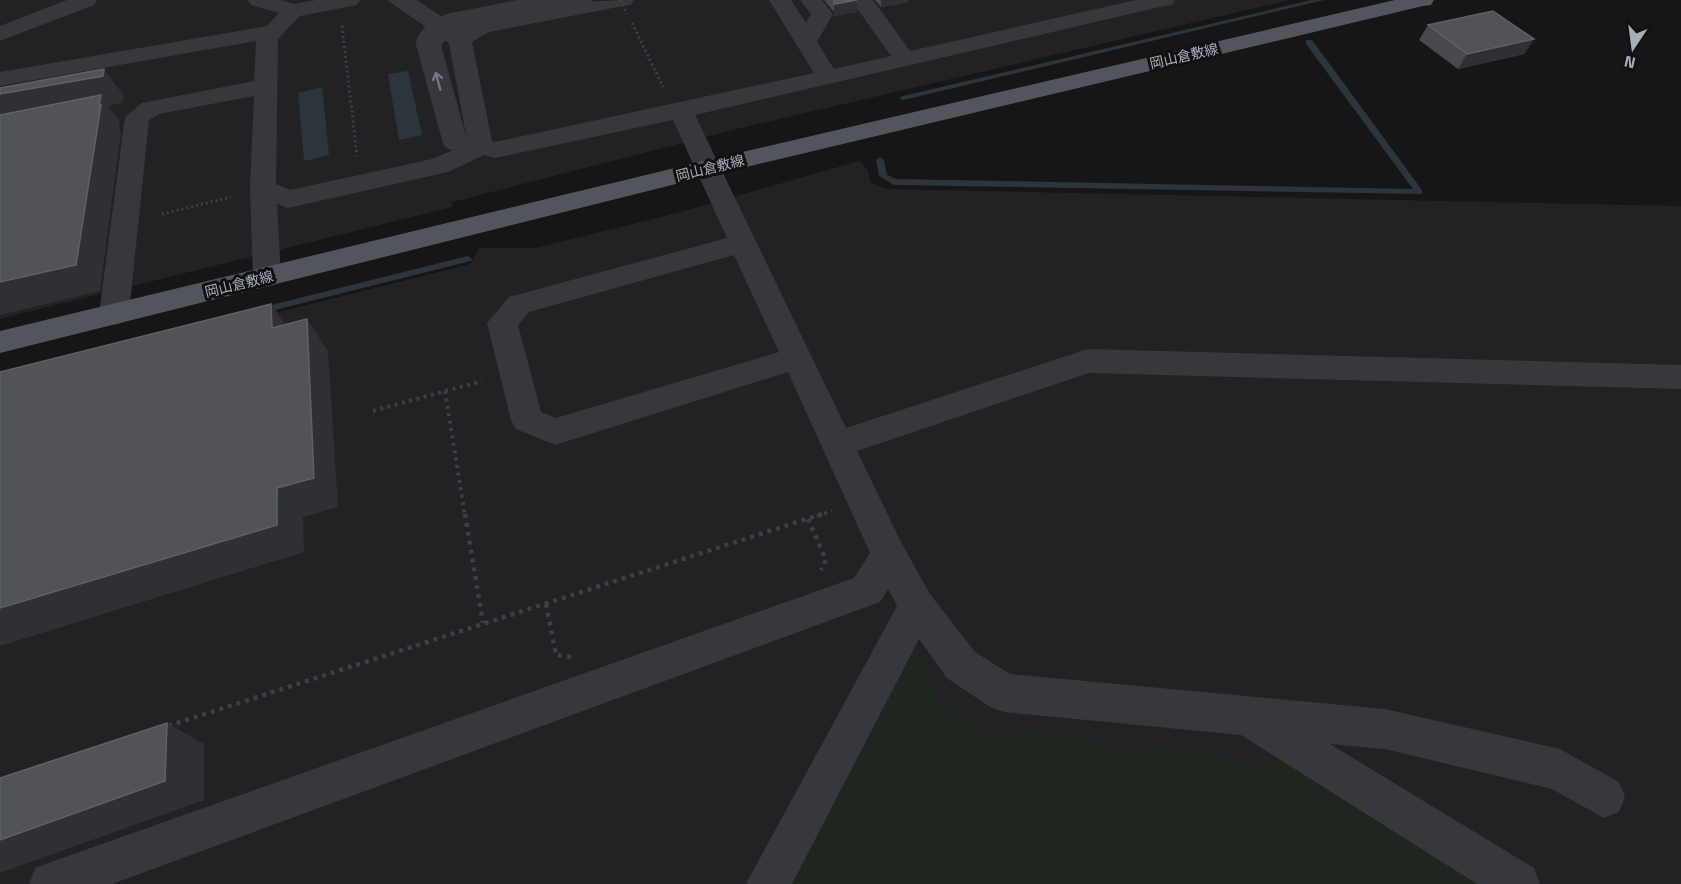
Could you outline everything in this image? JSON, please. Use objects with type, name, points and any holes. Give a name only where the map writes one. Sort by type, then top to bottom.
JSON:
[{"type":"main road","name":"岡山倉敷線","points":[[0,342],[708,168],[1423,0]]},
{"type":"lane","points":[[0,34],[86,0]]},
{"type":"lane","points":[[259,0],[292,11],[345,11]]},
{"type":"lane","points":[[398,0],[406,2],[460,40],[481,147]]},
{"type":"lane","points":[[580,0],[452,25],[436,32],[428,43],[453,138],[495,150],[673,102],[828,77],[1164,0]]},
{"type":"lane","points":[[460,40],[482,27],[621,0]]},
{"type":"lane","points":[[780,0],[828,77]]},
{"type":"lane","points":[[806,42],[822,14],[811,0]]},
{"type":"lane","points":[[862,0],[905,60]]},
{"type":"lane","points":[[267,276],[263,188],[267,38],[292,11]]},
{"type":"lane","points":[[0,79],[274,30]]},
{"type":"lane","points":[[114,314],[137,117],[146,111],[266,86]]},
{"type":"lane","points":[[673,102],[708,168],[890,555],[917,606],[961,665],[1004,693],[1385,729],[1560,770],[1604,796]]},
{"type":"lane","points":[[114,113],[137,109],[146,111]]},
{"type":"lane","points":[[263,188],[288,199],[439,166],[481,147]]},
{"type":"lane","points":[[743,243],[519,304],[502,323],[526,420],[555,432],[797,358]]},
{"type":"lane","points":[[837,444],[1088,361],[1681,376]]},
{"type":"lane","points":[[51,884],[867,590],[890,555]]},
{"type":"lane","points":[[768,884],[917,606]]},
{"type":"lane","points":[[1245,715],[1518,884]]},
{"type":"path","points":[[621,0],[673,102]]},
{"type":"path","points":[[345,11],[360,183]]},
{"type":"path","points":[[162,214],[207,204]]},
{"type":"path","points":[[373,411],[514,372]]},
{"type":"path","points":[[445,391],[483,623]]},
{"type":"path","points":[[157,729],[864,501]]},
{"type":"shaded area","points":[[0,0],[1290,0],[745,127],[453,202],[452,207],[0,319]]},
{"type":"shaded area","points":[[408,71],[422,135],[399,140],[388,74]]},
{"type":"shaded area","points":[[322,87],[329,155],[304,161],[298,93]]},
{"type":"shaded area","points":[[859,161],[867,169],[871,183],[886,189],[1681,206],[1681,884],[0,884],[0,382],[470,264],[479,248],[536,248],[673,214]]},
{"type":"shaded area","points":[[908,656],[925,656],[932,682],[941,699],[979,725],[1286,763],[1430,843],[1476,884],[792,884]]},
{"type":"building","points":[[834,0],[857,0],[834,4]]},
{"type":"building","points":[[1493,11],[1534,39],[1467,54],[1428,25]]},
{"type":"building","points":[[104,69],[103,76],[0,94],[0,88]]},
{"type":"building","points":[[101,95],[76,265],[0,282],[0,115]]},
{"type":"building","points":[[271,304],[272,328],[307,319],[314,478],[277,488],[277,525],[0,608],[0,372]]},
{"type":"building","points":[[167,723],[165,781],[0,840],[0,778]]},
{"type":"waterway","points":[[903,98],[1321,0]]},
{"type":"waterway","points":[[880,160],[883,176],[894,182],[1419,192],[1309,42]]},
{"type":"waterway","points":[[259,311],[468,259]]}]
